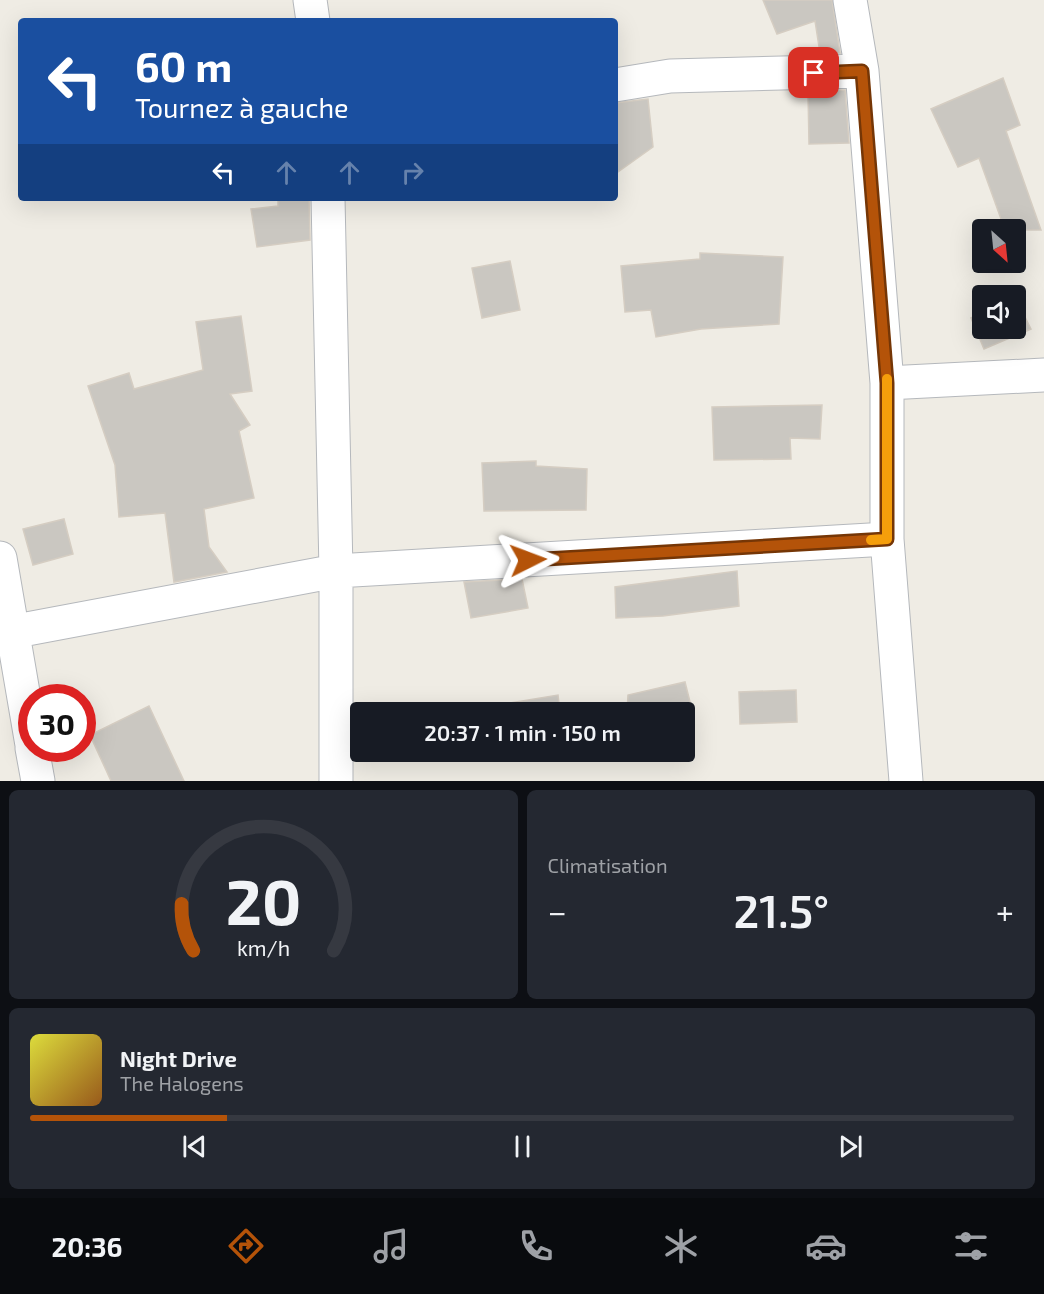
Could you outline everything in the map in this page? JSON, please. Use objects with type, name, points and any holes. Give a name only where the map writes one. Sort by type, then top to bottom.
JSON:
[{"type":"street","points":[[310,0],[313,18]]},
{"type":"street","points":[[850,0],[862,71],[887,383],[887,539],[906,781]]},
{"type":"street","points":[[618,85],[670,76],[862,71]]},
{"type":"street","points":[[328,201],[336,571],[336,781]]},
{"type":"street","points":[[887,383],[1044,375]]},
{"type":"street","points":[[11,632],[336,571],[887,539]]},
{"type":"street","points":[[0,558],[20,684]]},
{"type":"street","points":[[35,762],[38,781]]},
{"type":"building","points":[[763,0],[832,0],[840,53],[820,53],[815,21],[777,34]]},
{"type":"building","points":[[1003,78],[1020,125],[1006,131],[1041,230],[1026,230],[1026,219],[1001,219],[979,158],[958,167],[931,109]]},
{"type":"building","points":[[845,90],[849,143],[809,144],[808,92]]},
{"type":"building","points":[[648,99],[653,147],[618,172],[618,103]]},
{"type":"building","points":[[278,201],[309,201],[310,240],[257,247],[251,209],[278,206]]},
{"type":"building","points":[[700,253],[783,257],[779,324],[701,329],[656,337],[651,310],[625,312],[621,266],[700,259]]},
{"type":"building","points":[[510,261],[520,310],[482,318],[472,268]]},
{"type":"building","points":[[241,316],[252,391],[230,394],[250,425],[239,431],[254,498],[204,509],[209,547],[227,572],[174,582],[165,513],[119,517],[115,465],[88,386],[129,373],[134,389],[203,370],[196,322]]},
{"type":"building","points":[[1026,319],[1031,329],[1026,331]]},
{"type":"building","points":[[980,339],[1008,339],[984,349]]},
{"type":"building","points":[[822,405],[820,439],[790,438],[791,459],[714,460],[712,407]]},
{"type":"building","points":[[536,461],[536,466],[587,469],[586,510],[484,511],[482,463]]},
{"type":"building","points":[[64,519],[73,554],[33,565],[23,529]]},
{"type":"building","points":[[737,571],[739,606],[663,616],[616,618],[615,587]]},
{"type":"building","points":[[522,579],[528,608],[471,618],[464,582]]},
{"type":"building","points":[[685,682],[690,702],[628,702],[628,695]]},
{"type":"building","points":[[796,690],[797,722],[740,724],[739,692]]},
{"type":"building","points":[[558,695],[559,702],[516,702]]},
{"type":"building","points":[[149,706],[184,781],[111,781],[96,748],[96,732]]},
{"type":"slow traffic","points":[[871,540],[887,539],[887,379]]},
{"type":"route","points":[[528,560],[887,539],[887,383],[862,71],[814,73]]}]
